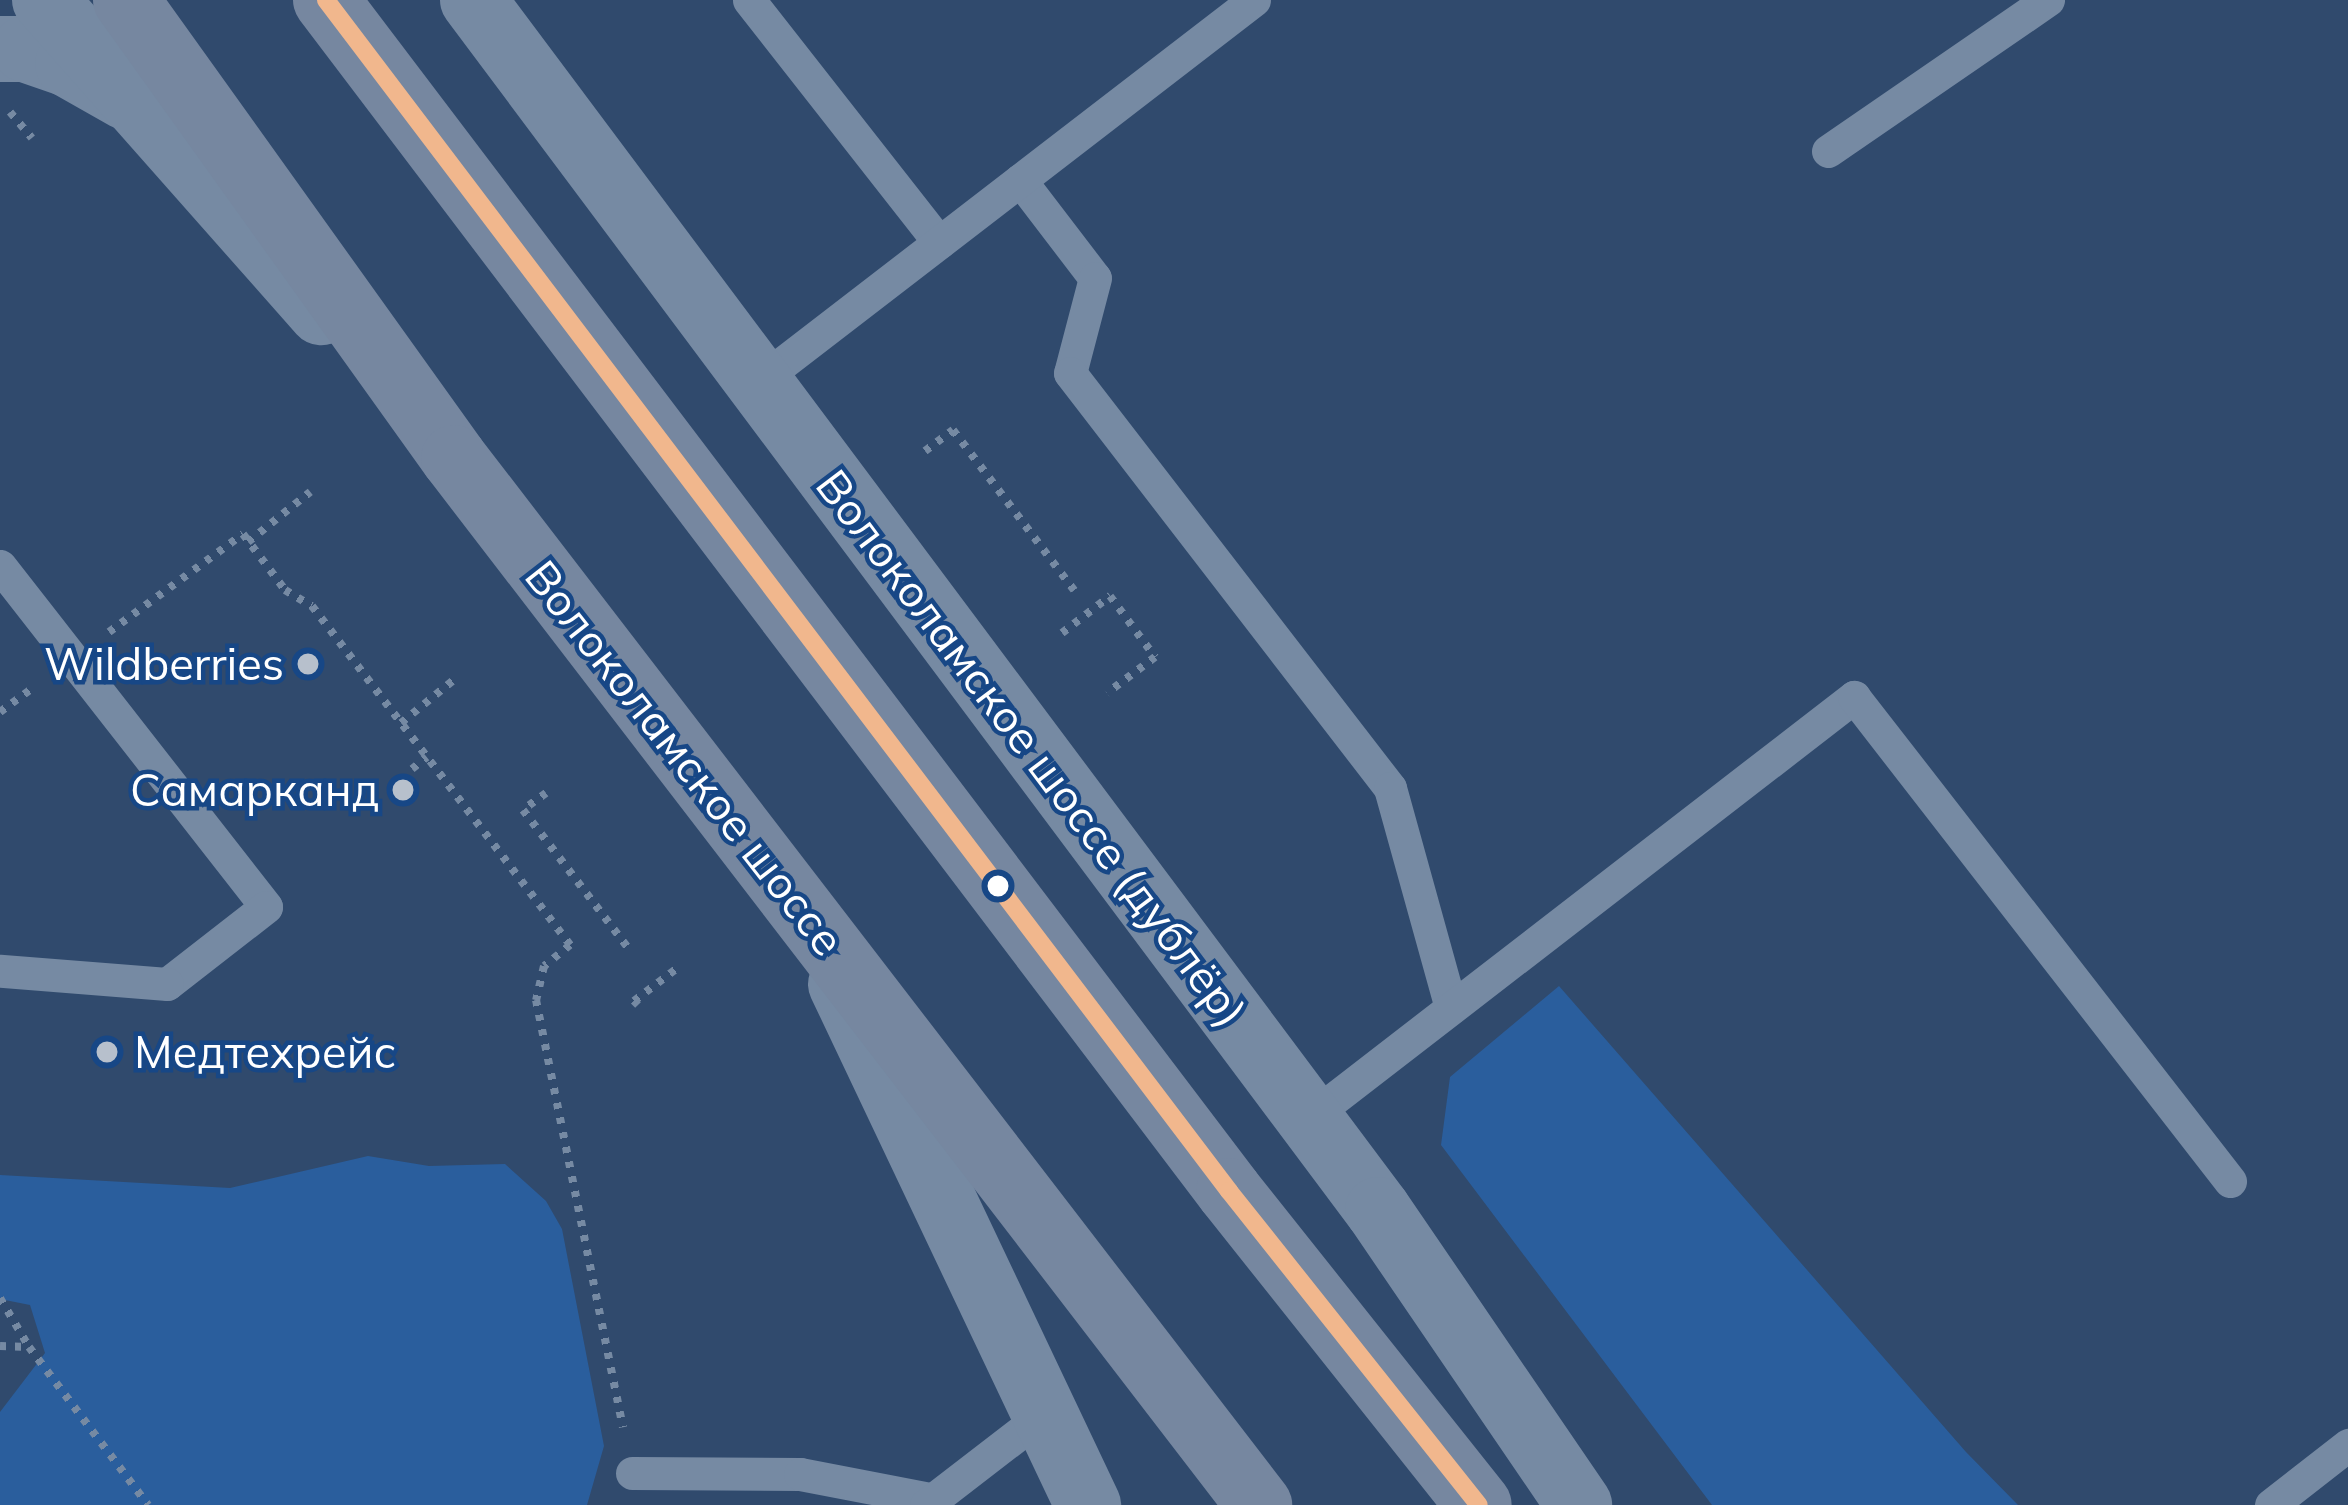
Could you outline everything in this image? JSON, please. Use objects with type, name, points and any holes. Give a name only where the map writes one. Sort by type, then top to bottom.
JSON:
[{"type":"main road","name":"Волоколамское шоссе","points":[[126,0],[454,458],[1259,1505]]},
{"type":"main road","points":[[326,0],[1229,1191],[1479,1505]]},
{"type":"street","points":[[45,0],[126,97],[454,458]]},
{"type":"street","name":"Волоколамское шоссе (дублёр)","points":[[473,0],[1309,1118],[1579,1505]]},
{"type":"street","points":[[4,80],[25,49],[68,64],[126,97]]},
{"type":"street","points":[[814,926],[1088,1505]]},
{"type":"street","points":[[1513,1412],[1597,1505]]},
{"type":"lane","points":[[749,0],[939,242]]},
{"type":"lane","points":[[758,382],[1254,0]]},
{"type":"lane","points":[[1828,151],[2048,0]]},
{"type":"lane","points":[[1020,180],[1094,278],[1070,373],[1390,788],[1450,1008]]},
{"type":"lane","points":[[0,566],[266,907],[167,984],[0,971]]},
{"type":"lane","points":[[1309,1118],[1854,697],[2230,1181]]},
{"type":"lane","points":[[632,1473],[800,1474],[928,1502],[1044,1414]]},
{"type":"lane","points":[[2271,1505],[2348,1445]]},
{"type":"path","points":[[4,80],[32,138]]},
{"type":"path","points":[[926,452],[953,430],[1074,590]]},
{"type":"path","points":[[248,542],[310,492]]},
{"type":"path","points":[[73,659],[243,534],[285,590],[312,606],[570,945],[544,966],[536,1000],[632,1473]]},
{"type":"path","points":[[1062,633],[1110,596],[1156,657],[1107,693]]},
{"type":"path","points":[[1120,666],[1129,677]]},
{"type":"path","points":[[401,723],[456,678]]},
{"type":"path","points":[[412,769],[427,757]]},
{"type":"path","points":[[546,794],[523,810],[628,948]]},
{"type":"path","points":[[638,1005],[634,1000],[680,966]]},
{"type":"path","points":[[0,1298],[29,1347],[148,1505]]},
{"type":"path","points":[[0,1346],[29,1347]]},
{"type":"shaded area","points":[[1559,986],[1966,1452],[2018,1505],[1712,1505],[1441,1145],[1450,1077]]},
{"type":"shaded area","points":[[368,1156],[429,1166],[505,1164],[546,1201],[562,1229],[604,1446],[587,1505],[0,1505],[0,1412],[45,1353],[30,1305],[0,1299],[0,1175],[230,1188]]},
{"type":"transit line","points":[[326,0],[1229,1191],[1479,1505]]},
{"type":"place","name":"Wildberries","points":[[308,664]]},
{"type":"place","name":"Самарканд","points":[[403,790]]},
{"type":"place","name":"Медтехрейс","points":[[107,1052]]}]
